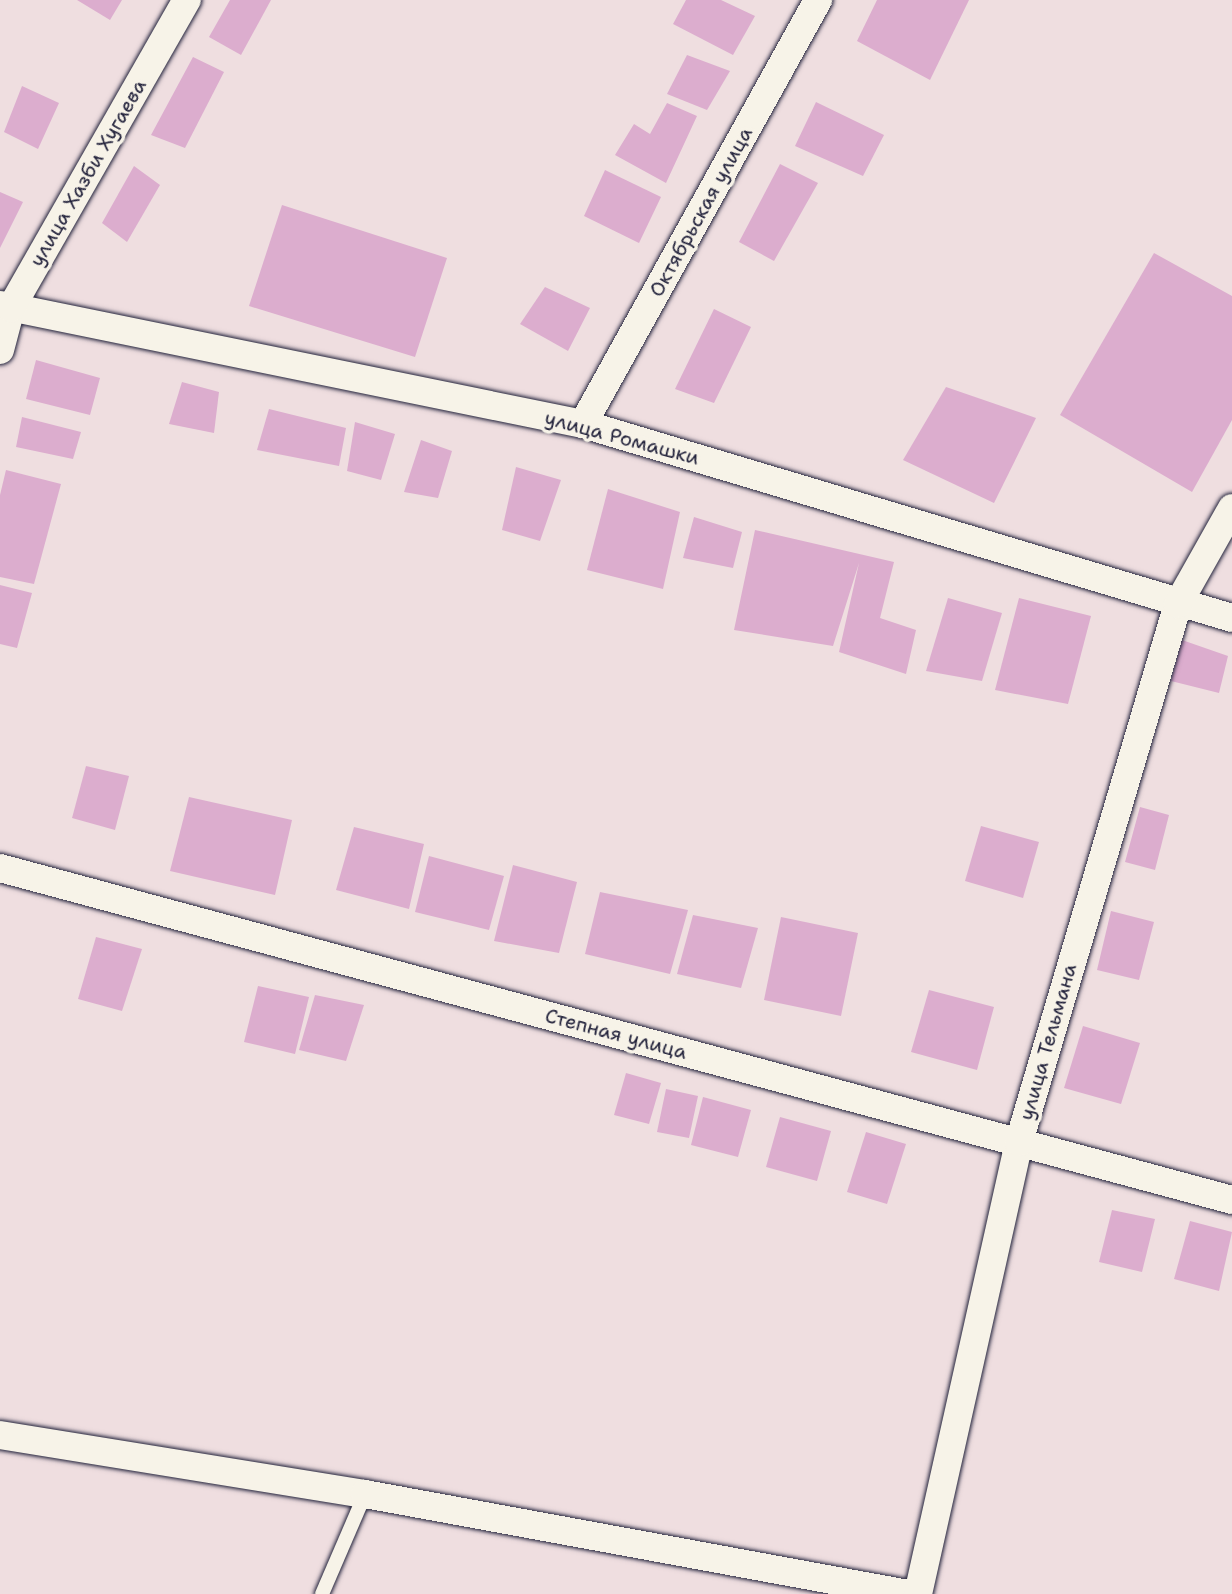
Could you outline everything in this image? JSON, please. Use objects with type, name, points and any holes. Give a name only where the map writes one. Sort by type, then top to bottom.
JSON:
[{"type":"street","name":"улица Хазби Хугаева","points":[[0,350],[6,306],[187,0]]},
{"type":"street","name":"Октябрьская улица","points":[[583,424],[818,0]]},
{"type":"street","name":"улица Ромашки","points":[[6,306],[583,424],[1232,618]]},
{"type":"street","name":"улица Тельмана","points":[[918,1594],[1019,1142],[1178,604],[1232,508]]},
{"type":"street","name":"Степная улица","points":[[0,868],[1232,1200]]},
{"type":"street","points":[[0,1435],[365,1494],[908,1594]]},
{"type":"lane","points":[[322,1594],[365,1494]]},
{"type":"building","points":[[77,0],[122,0],[110,20]]},
{"type":"building","points":[[230,0],[271,0],[241,55],[209,37]]},
{"type":"building","points":[[686,0],[721,0],[755,16],[733,55],[673,24]]},
{"type":"building","points":[[877,0],[969,0],[930,80],[857,41]]},
{"type":"building","points":[[687,55],[730,71],[707,110],[667,94]]},
{"type":"building","points":[[193,57],[224,72],[185,148],[151,135]]},
{"type":"building","points":[[22,86],[59,103],[38,149],[4,132]]},
{"type":"building","points":[[816,102],[884,135],[863,176],[795,146]]},
{"type":"building","points":[[667,103],[697,116],[666,183],[615,155],[634,124],[650,134]]},
{"type":"building","points":[[780,164],[818,183],[774,261],[739,242]]},
{"type":"building","points":[[134,166],[160,185],[127,242],[102,223]]},
{"type":"building","points":[[605,170],[661,197],[639,243],[584,216]]},
{"type":"building","points":[[0,192],[23,202],[0,248]]},
{"type":"building","points":[[282,205],[447,258],[415,357],[249,306]]},
{"type":"building","points":[[1154,253],[1232,296],[1232,420],[1192,492],[1060,415]]},
{"type":"building","points":[[545,287],[590,308],[568,351],[520,324]]},
{"type":"building","points":[[714,309],[751,327],[714,403],[675,389]]},
{"type":"building","points":[[36,360],[100,378],[90,415],[26,399]]},
{"type":"building","points":[[182,382],[219,392],[214,433],[169,424]]},
{"type":"building","points":[[946,387],[1036,418],[994,503],[903,460]]},
{"type":"building","points":[[269,409],[346,428],[339,466],[257,450]]},
{"type":"building","points":[[22,417],[81,432],[73,459],[16,447]]},
{"type":"building","points":[[355,422],[395,434],[381,480],[347,471]]},
{"type":"building","points":[[421,440],[452,451],[438,498],[404,492]]},
{"type":"building","points":[[516,467],[561,480],[540,541],[502,530]]},
{"type":"building","points":[[6,470],[61,484],[34,584],[0,577],[0,495]]},
{"type":"building","points":[[608,489],[680,512],[663,589],[587,570]]},
{"type":"building","points":[[694,517],[742,532],[733,568],[683,558]]},
{"type":"building","points":[[755,530],[894,562],[880,618],[916,630],[906,674],[839,652],[859,563],[833,646],[734,630]]},
{"type":"building","points":[[0,585],[32,593],[17,648],[0,644]]},
{"type":"building","points":[[948,598],[1002,613],[982,681],[926,671]]},
{"type":"building","points":[[1019,598],[1091,616],[1068,704],[995,690]]},
{"type":"building","points":[[1182,640],[1228,656],[1219,693],[1171,681]]},
{"type":"building","points":[[86,766],[129,776],[115,830],[72,818]]},
{"type":"building","points":[[189,797],[292,820],[275,895],[170,871]]},
{"type":"building","points":[[1140,807],[1169,815],[1155,870],[1125,862]]},
{"type":"building","points":[[981,826],[1039,842],[1023,898],[965,881]]},
{"type":"building","points":[[354,827],[424,844],[409,909],[336,890]]},
{"type":"building","points":[[429,856],[504,876],[489,930],[415,912]]},
{"type":"building","points":[[513,865],[577,882],[559,953],[494,941]]},
{"type":"building","points":[[600,892],[688,910],[670,974],[585,954]]},
{"type":"building","points":[[1111,911],[1154,922],[1139,980],[1097,970]]},
{"type":"building","points":[[693,915],[758,928],[741,988],[677,974]]},
{"type":"building","points":[[781,917],[858,933],[841,1016],[764,1000]]},
{"type":"building","points":[[96,937],[142,949],[122,1011],[78,999]]},
{"type":"building","points":[[258,986],[309,997],[295,1054],[244,1042]]},
{"type":"building","points":[[929,990],[994,1007],[977,1070],[911,1052]]},
{"type":"building","points":[[315,995],[364,1005],[346,1061],[299,1050]]},
{"type":"building","points":[[1083,1026],[1140,1043],[1121,1104],[1064,1088]]},
{"type":"building","points":[[626,1073],[661,1083],[649,1124],[614,1115]]},
{"type":"building","points":[[666,1089],[698,1096],[689,1138],[657,1132]]},
{"type":"building","points":[[703,1097],[751,1110],[738,1157],[691,1145]]},
{"type":"building","points":[[780,1117],[831,1131],[817,1181],[766,1167]]},
{"type":"building","points":[[866,1132],[906,1144],[887,1204],[847,1192]]},
{"type":"building","points":[[1112,1210],[1155,1219],[1142,1272],[1099,1262]]},
{"type":"building","points":[[1190,1221],[1232,1232],[1219,1291],[1174,1279]]}]
